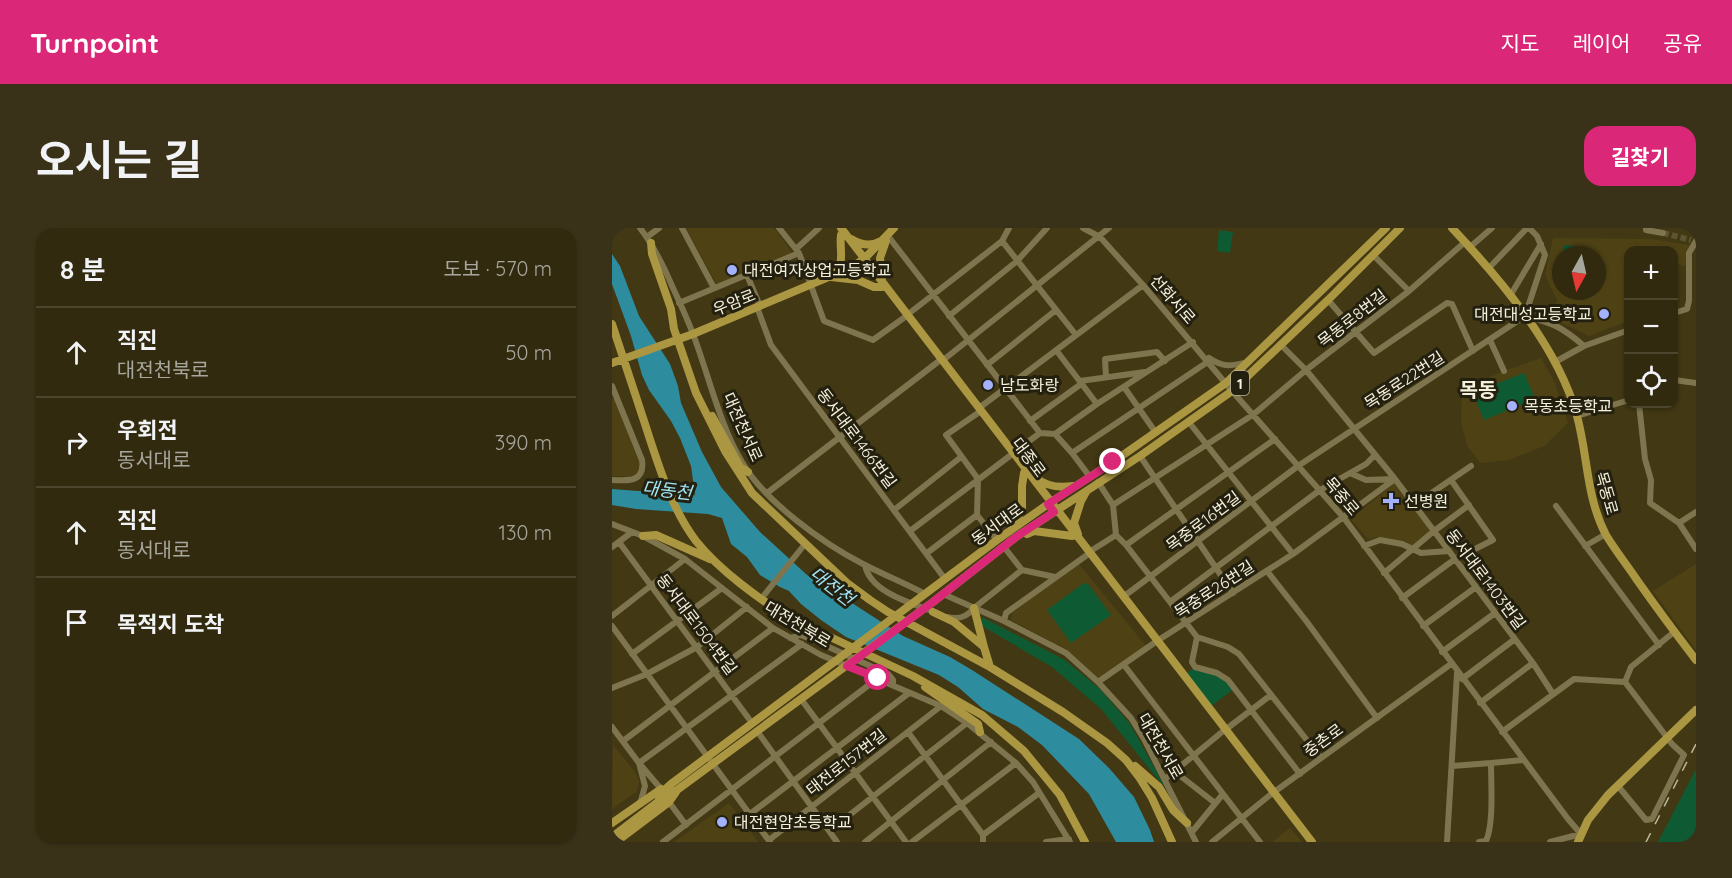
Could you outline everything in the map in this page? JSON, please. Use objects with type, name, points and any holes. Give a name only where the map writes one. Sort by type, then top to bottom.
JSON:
[{"type":"main road","points":[[830,277],[858,280],[874,287],[882,285],[880,258],[888,236],[894,228]]},
{"type":"main road","name":"동서대로","points":[[711,760],[752,723],[997,540],[1226,383],[1386,228]]},
{"type":"main road","name":"동서대로","points":[[612,831],[663,793],[801,699],[933,602],[1016,537],[1140,456],[1232,391],[1400,228]]},
{"type":"main road","name":"목동로","points":[[1452,228],[1510,296],[1550,351],[1577,416],[1592,500],[1606,534],[1696,660]]},
{"type":"main road","points":[[830,277],[839,269],[842,261],[840,243],[842,232],[860,244],[869,245],[878,243],[888,236]]},
{"type":"main road","name":"대종로","points":[[842,232],[1072,536],[1124,597],[1156,642]]},
{"type":"main road","name":"우암로","points":[[612,363],[690,335],[830,277],[863,260],[888,236]]},
{"type":"main road","points":[[649,240],[671,309],[674,329],[696,393],[725,451],[752,493],[802,547],[870,600],[990,668],[1087,728],[1159,787],[1173,810],[1187,823]]},
{"type":"main road","points":[[612,324],[664,481],[696,541],[714,561]]},
{"type":"main road","points":[[696,393],[723,434],[740,466],[748,471]]},
{"type":"main road","points":[[1013,529],[1022,508],[1024,471],[1041,482],[1066,487],[1077,486]]},
{"type":"main road","points":[[1081,541],[1074,523],[1081,501],[1089,488]]},
{"type":"main road","name":"대종로","points":[[1055,511],[1081,541],[1088,554],[1272,794],[1306,842]]},
{"type":"main road","points":[[1016,537],[1034,531],[1072,536]]},
{"type":"main road","points":[[643,536],[656,535],[714,561],[764,596],[776,610],[937,688],[982,715],[1024,751],[1060,795],[1085,842]]},
{"type":"main road","points":[[974,608],[990,668]]},
{"type":"main road","points":[[933,612],[954,622],[984,647]]},
{"type":"main road","points":[[891,665],[978,724],[980,732]]},
{"type":"main road","points":[[1580,838],[1588,820],[1608,795],[1696,710]]},
{"type":"main road","points":[[1126,760],[1152,798],[1172,842]]},
{"type":"main road","points":[[612,823],[661,789],[674,787],[669,802],[622,840]]},
{"type":"main road","name":"동서대로","points":[[612,837],[667,795],[674,787]]},
{"type":"main road","name":"대종로","points":[[1272,794],[1312,842]]},
{"type":"street","name":"대전천서로","points":[[640,228],[649,240],[679,303],[724,423],[748,471],[780,507],[827,542],[865,565],[924,595]]},
{"type":"street","points":[[649,240],[659,228]]},
{"type":"street","points":[[682,228],[714,288]]},
{"type":"street","points":[[780,228],[798,251],[824,321],[873,340],[1002,241],[1009,228]]},
{"type":"street","points":[[679,303],[798,251],[819,228]]},
{"type":"street","points":[[949,316],[1017,261],[1047,228]]},
{"type":"street","points":[[1083,228],[1100,237]]},
{"type":"street","points":[[767,493],[968,341],[1109,228]]},
{"type":"street","points":[[1468,244],[1492,228]]},
{"type":"street","points":[[1488,269],[1528,228],[1537,236],[1545,255],[1525,316],[1549,322],[1566,330],[1584,346]]},
{"type":"street","points":[[1646,228],[1646,230],[1663,233]]},
{"type":"street","points":[[888,236],[1040,433]]},
{"type":"street","name":"선화서로","points":[[1100,237],[1201,351],[1232,391]]},
{"type":"street","points":[[1002,241],[1076,335]]},
{"type":"street","points":[[1678,312],[1687,309],[1689,301],[1689,253],[1694,241]]},
{"type":"street","name":"목동로8번길","points":[[1113,505],[1254,414],[1306,370],[1468,244]]},
{"type":"street","points":[[1510,296],[1541,244]]},
{"type":"street","points":[[1372,255],[1409,291]]},
{"type":"street","name":"동서대로1466번길","points":[[747,274],[771,345],[945,579]]},
{"type":"street","points":[[997,540],[977,515],[978,479],[946,435],[1143,285]]},
{"type":"street","points":[[1328,300],[1374,353],[1447,303],[1452,304],[1473,351]]},
{"type":"street","points":[[987,365],[1056,310]]},
{"type":"street","name":"목동로22번길","points":[[1298,466],[1525,316]]},
{"type":"street","points":[[1555,362],[1584,346],[1624,332]]},
{"type":"street","points":[[1490,340],[1504,371]]},
{"type":"street","points":[[910,531],[1040,433],[1055,434],[1193,342]]},
{"type":"street","name":"동서대로1403번길","points":[[1280,344],[1306,370],[1395,479],[1533,663],[1553,694]]},
{"type":"street","points":[[1056,350],[1097,404]]},
{"type":"street","points":[[1201,351],[1219,365],[1228,366],[1248,362]]},
{"type":"street","points":[[1106,378],[1105,359],[1157,352],[1164,361]]},
{"type":"street","points":[[1072,453],[1209,361]]},
{"type":"street","points":[[1030,421],[1081,383],[1149,371]]},
{"type":"street","points":[[1678,381],[1696,383]]},
{"type":"street","points":[[612,386],[643,465],[642,471],[633,480],[612,480]]},
{"type":"street","points":[[1124,387],[1155,433]]},
{"type":"street","name":"목중로","points":[[1232,391],[1344,518],[1580,838]]},
{"type":"street","points":[[1577,416],[1624,402]]},
{"type":"street","points":[[1639,408],[1645,459],[1651,480],[1650,503],[1679,523],[1696,549]]},
{"type":"street","points":[[1188,421],[1293,554]]},
{"type":"street","points":[[1055,434],[1089,477]]},
{"type":"street","points":[[1126,545],[1275,439]]},
{"type":"street","points":[[1170,602],[1320,490],[1365,464],[1375,455]]},
{"type":"street","points":[[1140,456],[1233,593]]},
{"type":"street","points":[[894,510],[961,457]]},
{"type":"street","name":"목중로16번길","points":[[1124,597],[1298,466]]},
{"type":"street","points":[[1414,505],[1471,466]]},
{"type":"street","points":[[1350,473],[1366,480],[1395,479]]},
{"type":"street","name":"목중로26번길","points":[[1098,682],[1293,554],[1395,479]]},
{"type":"street","points":[[1402,598],[1455,559],[1493,540],[1451,480]]},
{"type":"street","points":[[1098,482],[1113,505],[1116,535],[1197,637],[1228,647],[1239,654],[1321,758]]},
{"type":"street","points":[[1384,573],[1469,505]]},
{"type":"street","points":[[1556,507],[1659,645]]},
{"type":"street","points":[[1679,523],[1696,512]]},
{"type":"street","points":[[927,553],[977,515]]},
{"type":"street","name":"대전천북로","points":[[612,524],[643,536],[685,559],[773,628],[790,638],[941,706],[967,723],[1016,763],[1033,782],[1069,840]]},
{"type":"street","points":[[612,547],[632,532]]},
{"type":"street","points":[[1585,546],[1606,534]]},
{"type":"street","points":[[1004,621],[1006,613],[1116,535]]},
{"type":"street","points":[[1364,546],[1380,540],[1402,544],[1421,553],[1449,551]]},
{"type":"street","name":"동서대로1504번길","points":[[619,542],[752,723]]},
{"type":"street","points":[[764,596],[802,547]]},
{"type":"street","name":"동서대로","points":[[1004,547],[1022,570]]},
{"type":"street","points":[[612,616],[685,559]]},
{"type":"street","points":[[865,565],[874,584],[883,590],[951,618],[960,618],[969,614],[1022,570],[1055,577]]},
{"type":"street","points":[[1267,571],[1377,718]]},
{"type":"street","points":[[1423,626],[1476,587]]},
{"type":"street","points":[[632,654],[722,588]]},
{"type":"street","name":"대전천서로","points":[[943,594],[1004,621],[1066,653],[1098,682],[1131,718],[1144,739],[1196,842]]},
{"type":"street","points":[[612,687],[647,674],[697,647],[747,608]]},
{"type":"street","points":[[1442,652],[1495,614]]},
{"type":"street","points":[[612,626],[770,841]]},
{"type":"street","points":[[623,741],[773,628]]},
{"type":"street","points":[[1625,682],[1631,668],[1674,632]]},
{"type":"street","points":[[790,638],[800,635],[833,648],[888,675],[893,680],[893,685]]},
{"type":"street","points":[[1197,637],[1192,662],[1195,667],[1217,673],[1228,680],[1300,774]]},
{"type":"street","points":[[1462,679],[1515,639]]},
{"type":"street","points":[[639,764],[802,644]]},
{"type":"street","name":"중촌로","points":[[1212,842],[1272,794],[1451,663]]},
{"type":"street","points":[[1480,703],[1533,663]]},
{"type":"street","points":[[1124,664],[1260,842]]},
{"type":"street","points":[[1447,842],[1457,673]]},
{"type":"street","points":[[663,842],[671,840],[686,825],[878,678]]},
{"type":"street","points":[[1502,732],[1574,679],[1625,682],[1672,744],[1684,755],[1652,819],[1646,820],[1618,786]]},
{"type":"street","points":[[750,814],[909,693]]},
{"type":"street","points":[[1165,779],[1271,695]]},
{"type":"street","points":[[801,699],[906,842]]},
{"type":"street","name":"태전로157번길","points":[[770,841],[941,706]]},
{"type":"street","points":[[830,831],[967,723]]},
{"type":"street","points":[[612,727],[661,789]]},
{"type":"street","points":[[757,731],[837,842]]},
{"type":"street","points":[[908,732],[983,839],[1039,793]]},
{"type":"street","points":[[865,842],[992,742]]},
{"type":"street","points":[[1452,766],[1523,760]]},
{"type":"street","points":[[912,842],[1016,763]]},
{"type":"street","points":[[1479,842],[1486,841],[1488,836],[1491,763]]},
{"type":"street","points":[[639,764],[645,786],[640,804]]},
{"type":"street","name":"대전천서로","points":[[1174,771],[1215,803]]},
{"type":"street","points":[[1192,832],[1223,794]]},
{"type":"street","points":[[669,802],[686,825]]},
{"type":"street","points":[[1550,842],[1580,838]]},
{"type":"street","points":[[1046,842],[1069,840]]},
{"type":"shaded area","name":"대전여자상업고등학교","points":[[686,228],[774,228],[794,255],[717,285]]},
{"type":"shaded area","points":[[1553,238],[1651,239],[1689,245],[1687,266],[1678,265],[1678,246],[1624,246],[1624,323],[1589,336],[1551,318],[1557,300],[1606,300],[1606,246],[1552,246],[1552,290],[1545,275]]},
{"type":"shaded area","name":"목동초등학교","points":[[1541,358],[1554,381],[1568,423],[1544,446],[1509,460],[1480,463],[1467,445],[1461,422],[1462,389]]},
{"type":"shaded area","points":[[617,397],[639,454],[639,470],[636,476],[612,476],[612,399]]},
{"type":"shaded area","name":"선병원","points":[[1395,483],[1431,531],[1412,546],[1400,541],[1376,537],[1368,539],[1351,519]]},
{"type":"shaded area","points":[[1078,563],[1146,646],[1099,679],[1066,649],[1011,620],[1012,613]]},
{"type":"shaded area","points":[[1696,564],[1696,650],[1653,591]]},
{"type":"shaded area","points":[[613,745],[636,773],[639,782],[637,791],[612,809]]},
{"type":"shaded area","name":"대전현암초등학교","points":[[729,803],[758,842],[674,842]]},
{"type":"shaded area","points":[[1290,828],[1302,842],[1272,842]]},
{"type":"green space","points":[[1219,230],[1233,232],[1230,253],[1217,251]]},
{"type":"green space","points":[[1524,373],[1535,399],[1484,420],[1473,393]]},
{"type":"green space","points":[[1084,583],[1088,584],[1111,615],[1071,643],[1047,610]]},
{"type":"green space","points":[[982,617],[1065,660],[1100,689],[1130,724],[1166,789],[1101,709],[1052,667],[982,626]]},
{"type":"green space","points":[[1195,667],[1217,673],[1234,689],[1207,709],[1182,677]]},
{"type":"green space","points":[[1696,769],[1696,842],[1658,842]]},
{"type":"water","points":[[612,254],[620,266],[639,316],[670,364],[681,403],[702,452],[721,487],[760,532],[807,575],[829,586],[903,636],[950,657],[972,670],[1079,739],[1109,768],[1134,797],[1154,842],[1116,842],[1089,794],[1042,745],[1018,727],[983,709],[958,687],[939,675],[846,637],[801,604],[789,591],[760,575],[747,557],[731,544],[722,518],[708,514],[612,505],[612,489],[679,491],[695,495],[691,466],[680,438],[642,375],[612,284]]},
{"type":"tunnel","points":[[1663,233],[1691,240]]},
{"type":"railway","points":[[1646,842],[1696,744]]},
{"type":"place","name":"대전여자상업고등학교","points":[[732,270]]},
{"type":"place","name":"대전대성고등학교","points":[[1604,314]]},
{"type":"place","name":"남도화랑","points":[[988,385]]},
{"type":"place","name":"목동초등학교","points":[[1512,406]]},
{"type":"place","name":"선병원","points":[[1391,501]]},
{"type":"place","name":"대전현암초등학교","points":[[722,822]]},
{"type":"district","name":"목동","points":[[1478,389]]},
{"type":"route","points":[[878,678],[847,666],[1016,537],[1054,512],[1048,504],[1113,462]]},
{"type":"water label","name":"대동천","points":[[667,490]]},
{"type":"water label","name":"대전천","points":[[832,586]]}]
